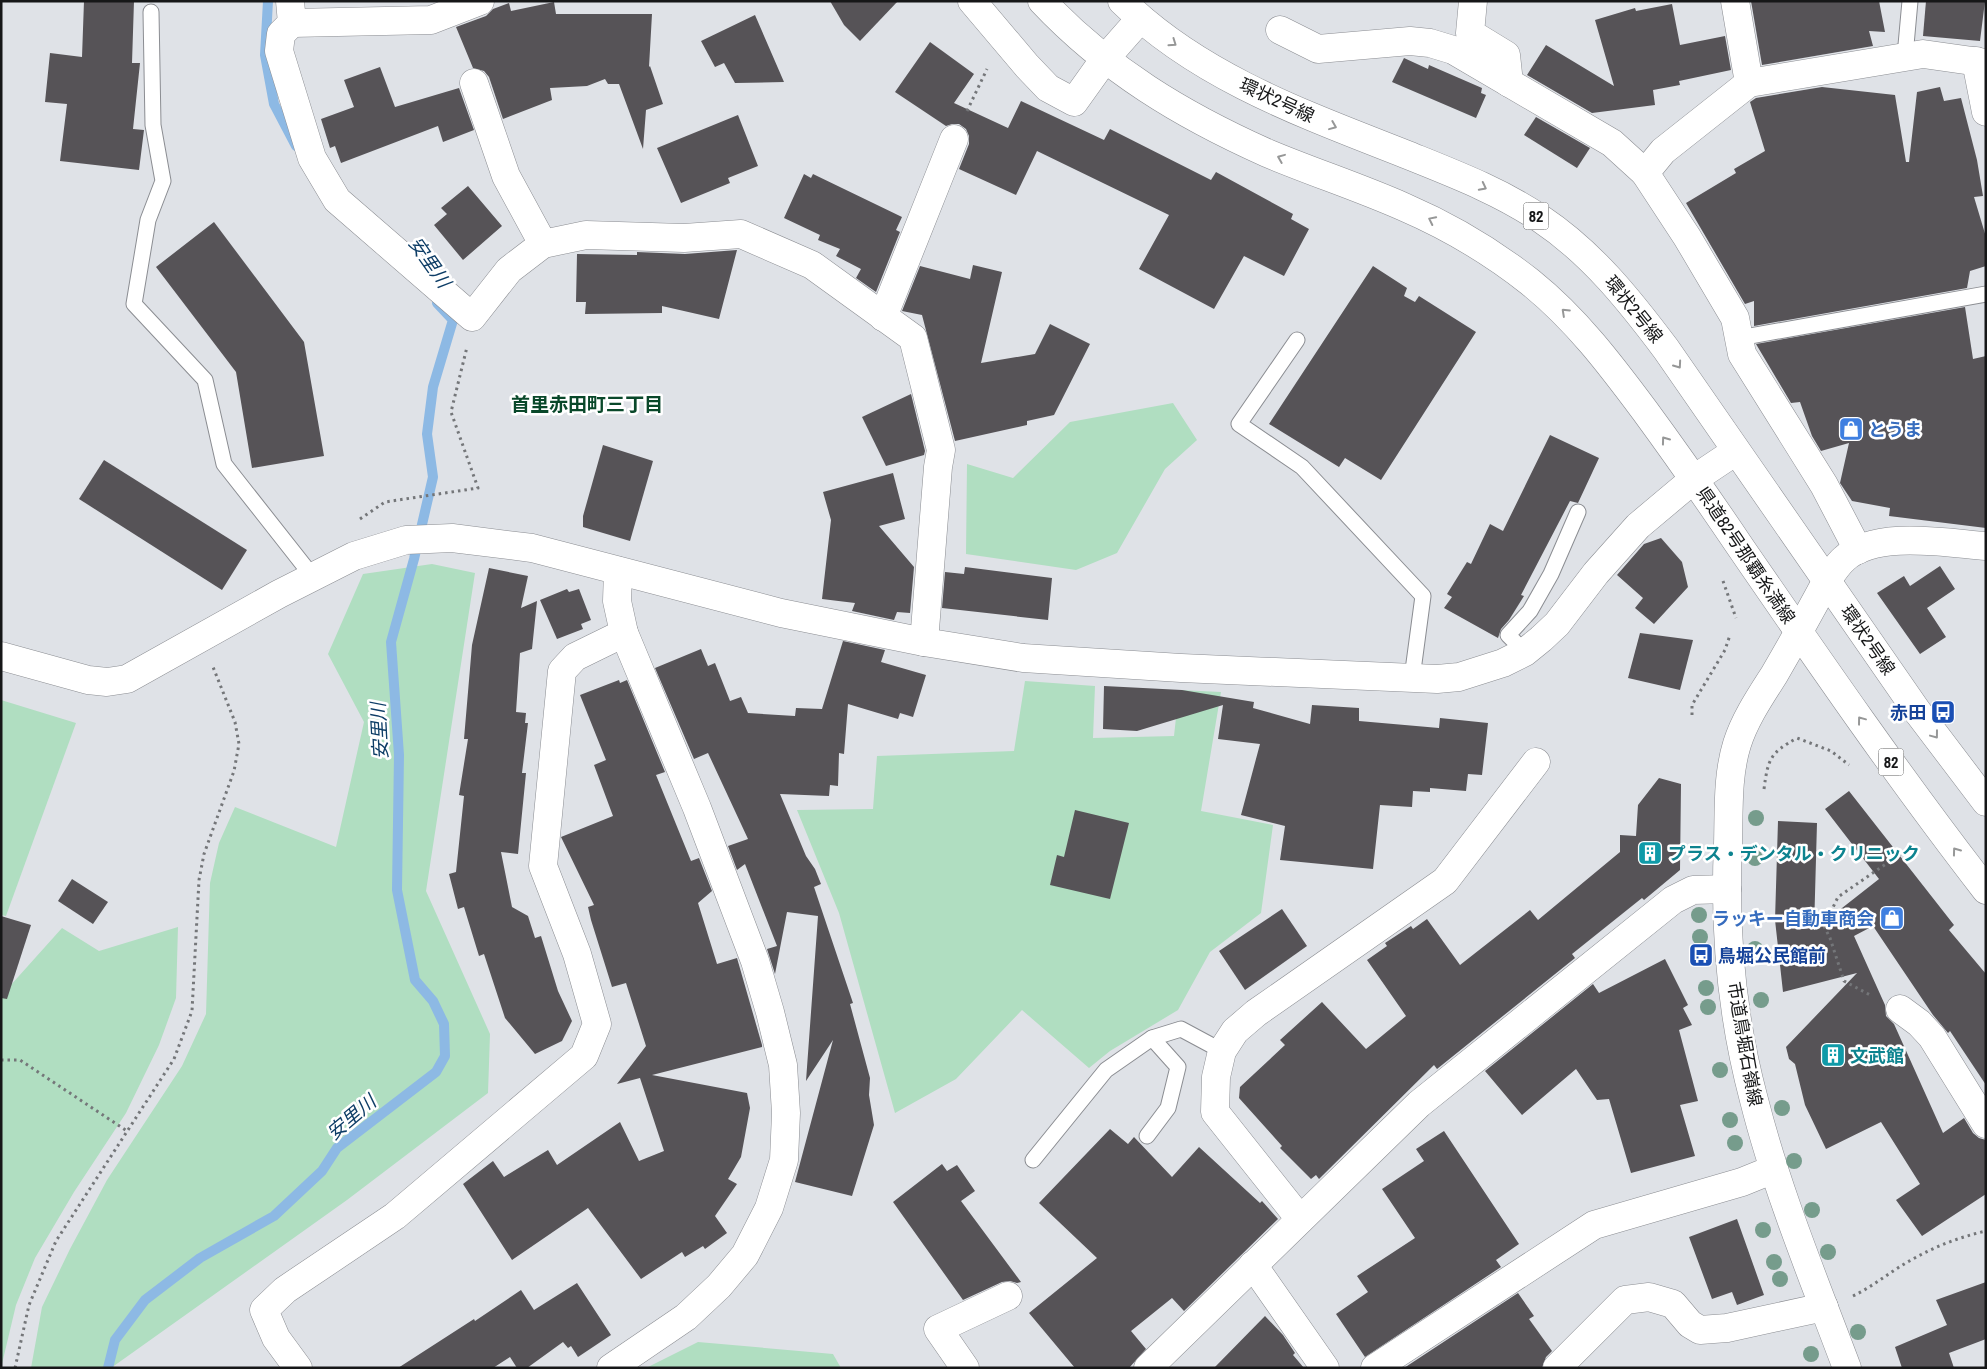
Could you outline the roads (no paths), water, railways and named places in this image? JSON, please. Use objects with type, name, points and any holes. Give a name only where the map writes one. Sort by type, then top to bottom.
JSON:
[{"type":"street","points":[[480,1],[430,20],[291,12],[281,34],[279,51],[312,158],[338,200],[472,317],[509,270],[543,244],[586,235],[684,238],[741,234],[812,265],[913,338],[941,450],[924,642]]},
{"type":"street","points":[[972,1],[1048,88],[1074,102],[1104,60],[1131,10]]},
{"type":"street","name":"82","points":[[1042,1],[1073,34],[1104,60],[1167,102],[1222,132],[1270,154],[1405,207],[1447,228],[1508,266],[1573,319],[1615,370],[1694,479]]},
{"type":"street","points":[[1473,1],[1470,33],[1506,55],[1509,83]]},
{"type":"street","points":[[1735,1],[1749,83]]},
{"type":"street","name":"環状2号線","points":[[1131,10],[1173,44],[1203,63],[1275,100],[1323,122],[1478,184],[1522,207],[1552,226],[1608,276],[1633,304],[1666,349],[1918,711],[1986,802]]},
{"type":"street","points":[[1280,30],[1318,49],[1410,41],[1430,43],[1453,50],[1612,143],[1645,173],[1687,237],[1735,318],[1742,354],[1824,485],[1858,550],[1903,540],[1986,546]]},
{"type":"street","points":[[1645,173],[1663,151],[1749,83],[1923,54],[1981,62],[1986,112]]},
{"type":"street","points":[[474,83],[506,176],[543,244]]},
{"type":"street","points":[[883,317],[954,139]]},
{"type":"street","points":[[1,656],[88,680],[108,682],[127,679],[312,577],[354,556],[406,540],[452,538],[532,548],[781,613],[924,642],[1023,658],[1191,669],[1437,679],[1458,676],[1503,663],[1525,652],[1557,624],[1596,573],[1638,526],[1694,479],[1736,451]]},
{"type":"street","name":"県道82号那覇糸満線","points":[[1694,479],[1799,632]]},
{"type":"street","name":"市道鳥堀石嶺線","points":[[1847,1368],[1774,1169],[1754,1100],[1740,1034],[1731,962],[1727,889],[1730,782],[1736,744],[1748,718],[1799,632],[1827,580],[1844,559],[1858,550]]},
{"type":"street","points":[[611,1368],[686,1317],[719,1286],[745,1255],[769,1208],[784,1160],[786,1113],[783,1065],[755,961],[698,808],[624,634],[617,601],[618,571]]},
{"type":"street","name":"82","points":[[1799,632],[1986,890]]},
{"type":"street","points":[[298,1368],[276,1338],[264,1310],[285,1290],[395,1216],[584,1056],[597,1024],[578,954],[543,866],[562,671],[575,657],[624,634]]},
{"type":"street","points":[[1300,1218],[1215,1112],[1216,1077],[1222,1051],[1235,1031],[1256,1013],[1445,881],[1536,762]]},
{"type":"street","points":[[1148,1368],[1419,1104],[1673,900],[1694,890],[1727,889]]},
{"type":"street","points":[[1900,1009],[1919,1023],[1932,1037],[1986,1124]]},
{"type":"street","points":[[1375,1368],[1594,1225],[1742,1182],[1774,1169]]},
{"type":"street","points":[[1254,1265],[1325,1368]]},
{"type":"street","points":[[965,1368],[938,1329],[1008,1296]]},
{"type":"street","points":[[1557,1368],[1625,1300],[1649,1297],[1673,1304],[1690,1324],[1700,1330],[1727,1328],[1824,1308]]},
{"type":"lane","points":[[1905,56],[1910,1]]},
{"type":"lane","points":[[151,12],[152,125],[163,181],[148,220],[134,304],[205,380],[224,464],[312,577]]},
{"type":"lane","points":[[1739,338],[1986,294]]},
{"type":"lane","points":[[1297,340],[1239,424],[1302,467],[1423,596],[1412,678]]},
{"type":"lane","points":[[1525,652],[1508,635],[1530,611],[1551,574],[1578,512]]},
{"type":"lane","points":[[1033,1160],[1106,1070],[1152,1038],[1180,1029],[1222,1051]]},
{"type":"lane","points":[[1147,1136],[1168,1108],[1178,1067],[1152,1038]]},
{"type":"waterway","name":"安里川","points":[[268,1],[265,55],[274,104],[296,146]]},
{"type":"waterway","name":"安里川","points":[[108,1368],[115,1340],[145,1300],[200,1258],[274,1216],[322,1171],[337,1148],[436,1072],[445,1056],[444,1024],[433,1001],[415,980],[397,890],[399,755],[391,642],[414,559],[433,477],[427,434],[433,387],[453,320],[437,303]]},
{"type":"place","name":"とうま","points":[[1851,429]]},
{"type":"place","name":"赤田","points":[[1943,712]]},
{"type":"place","name":"プラス・デンタル・クリニック","points":[[1650,853]]},
{"type":"place","name":"ラッキー自動車商会","points":[[1892,918]]},
{"type":"place","name":"鳥堀公民館前","points":[[1701,955]]},
{"type":"place","name":"文武館","points":[[1833,1055]]},
{"type":"district","name":"首里赤田町三丁目","points":[[587,404]]}]
